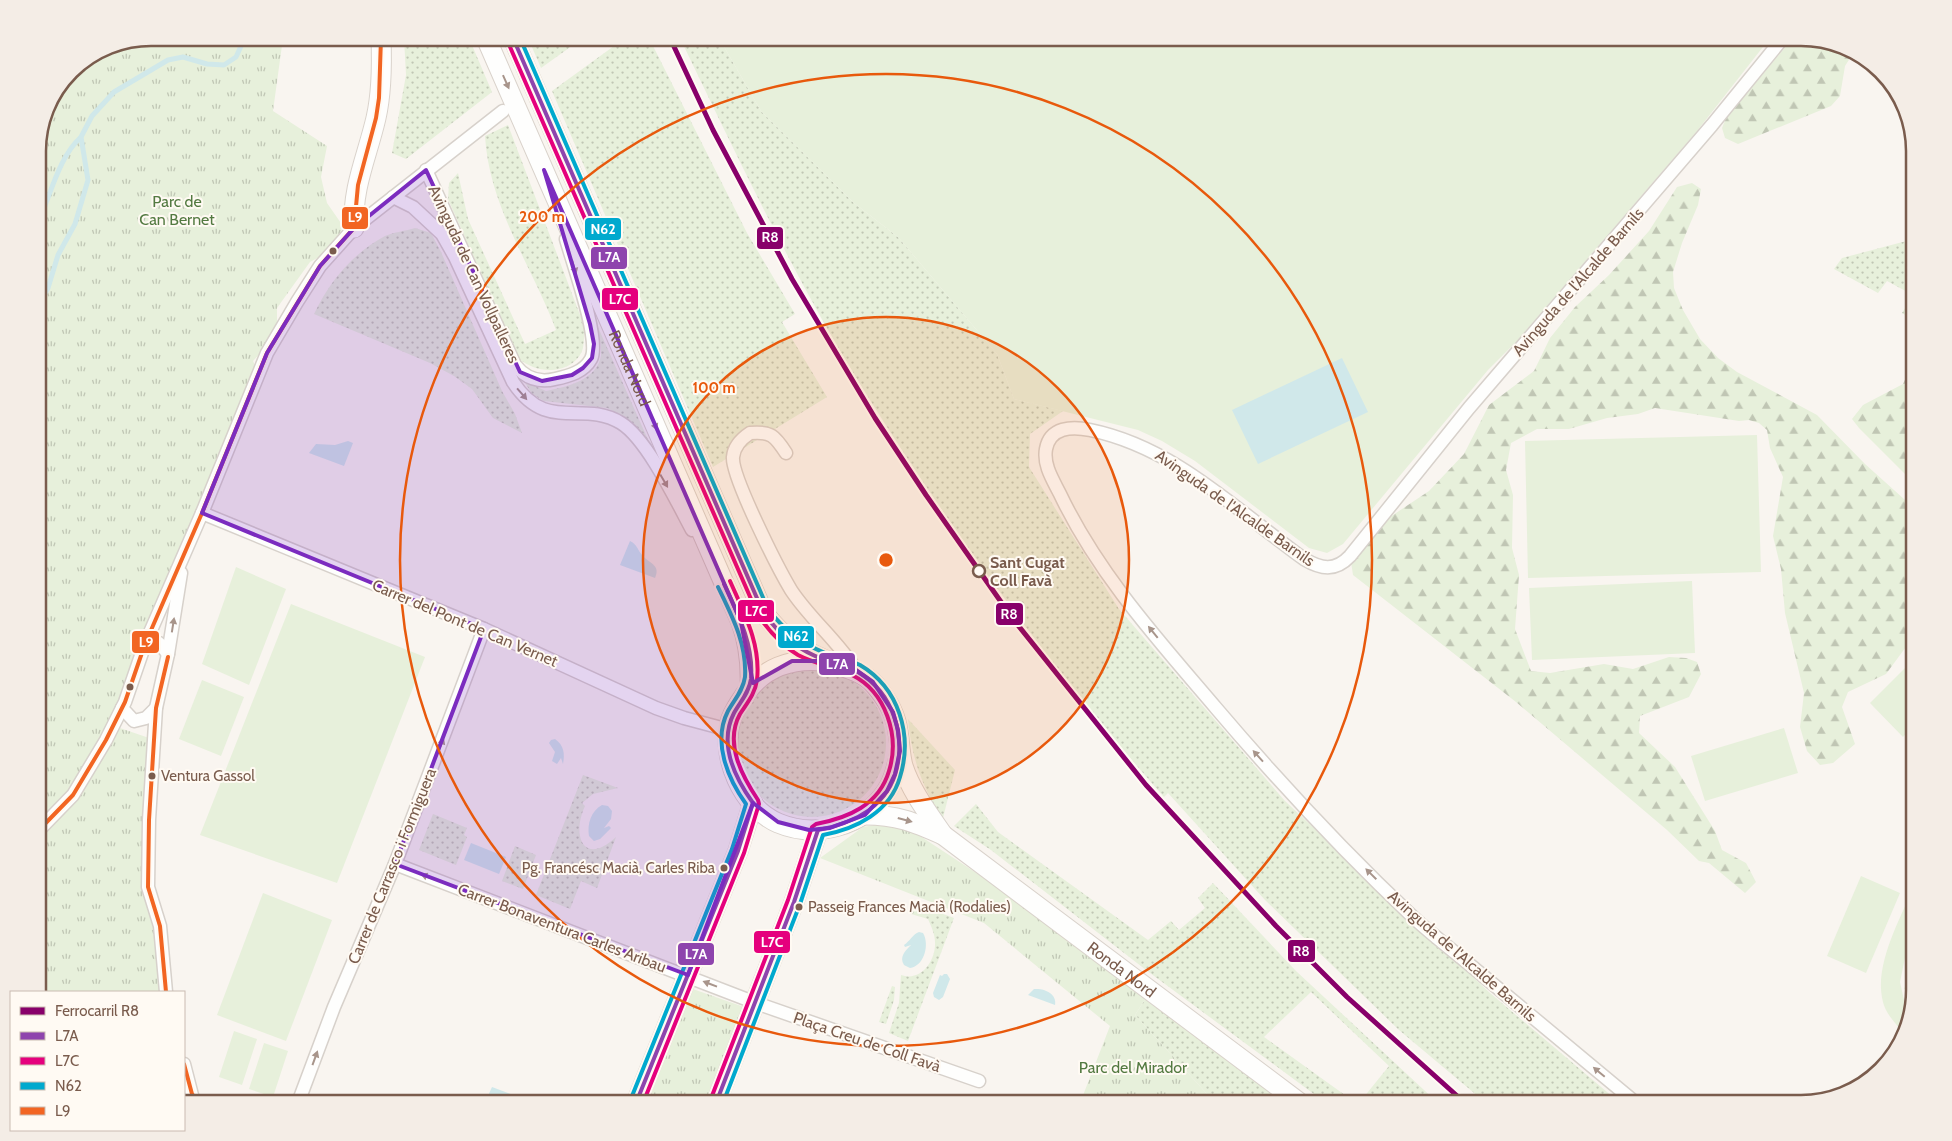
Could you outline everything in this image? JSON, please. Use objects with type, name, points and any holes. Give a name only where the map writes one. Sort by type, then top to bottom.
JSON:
[{"type":"main road","points":[[354,228],[353,206],[381,90],[381,46]]},
{"type":"main road","name":"Ronda Nord","points":[[490,46],[726,589],[747,641],[751,667],[750,687]]},
{"type":"main road","name":"Ronda Nord","points":[[515,46],[763,612],[788,641],[826,661],[856,670],[873,682],[885,696],[896,722],[903,765],[909,780],[924,807],[943,834]]},
{"type":"main road","name":"Ronda Nord","points":[[826,661],[805,660],[779,666],[768,672],[750,687],[732,718],[728,749],[733,770],[741,787],[753,803],[769,818],[798,828],[818,830],[848,823],[865,815],[887,791],[895,774],[900,751]]},
{"type":"main road","points":[[640,1095],[738,851],[753,803]]},
{"type":"main road","name":"Ronda Nord","points":[[865,815],[890,816],[909,820],[943,834],[1288,1095]]},
{"type":"main road","points":[[720,1095],[794,902],[818,830]]},
{"type":"street","name":"Avinguda de l'Alcalde Barnils","points":[[1625,1095],[1416,920],[1302,806],[1216,709],[1108,576],[1079,531],[1064,503],[1050,474],[1046,461],[1046,450],[1049,441],[1055,434],[1071,427],[1106,433],[1131,441],[1174,462],[1304,559],[1323,568],[1338,565],[1350,556],[1469,408],[1712,125],[1776,46]]},
{"type":"street","points":[[46,823],[73,795],[106,740],[122,708],[145,644],[202,513],[267,353],[320,266],[354,228],[503,111]]},
{"type":"street","name":"Avinguda de Can Vollpalleres","points":[[426,170],[515,365],[528,378],[542,381],[572,375],[583,368],[592,358],[594,344],[574,266],[544,170]]},
{"type":"street","name":"Ronda Nord","points":[[393,197],[413,207],[442,234],[455,256],[513,382],[522,396],[548,411],[608,417],[632,432],[648,452],[726,589]]},
{"type":"street","points":[[786,453],[778,440],[769,433],[750,433],[736,446],[733,457],[734,468],[741,487],[792,590],[819,626],[846,655],[856,670]]},
{"type":"street","name":"Carrer del Pont de Can Vernet","points":[[202,513],[484,629],[656,708],[729,730]]},
{"type":"street","points":[[166,991],[160,926],[148,887],[149,820],[156,708],[168,654],[185,553]]},
{"type":"street","name":"Carrer de Carrasco i Formiguera","points":[[301,1095],[334,1007],[396,864],[484,629]]},
{"type":"street","points":[[145,644],[159,643],[168,654]]},
{"type":"street","points":[[122,708],[134,721],[146,718],[156,708]]},
{"type":"street","points":[[146,718],[154,750]]},
{"type":"street","name":"Carrer Bonaventura Carles Aribau","points":[[396,864],[538,920],[688,975],[756,1003]]},
{"type":"street","name":"Plaça Creu de Coll Favà","points":[[756,1003],[979,1080]]},
{"type":"street","points":[[185,1067],[193,1095]]},
{"type":"highlighted area","points":[[426,170],[520,372],[542,381],[572,375],[583,368],[592,358],[594,344],[590,324],[544,170],[741,622],[753,683],[792,661],[826,661],[856,670],[873,682],[893,712],[898,730],[900,751],[895,774],[887,791],[865,815],[830,828],[809,830],[778,822],[753,803],[688,975],[395,864],[484,629],[202,513],[267,353],[320,266],[354,228]]},
{"type":"green space","name":"Parc de Can Bernet","points":[[151,46],[282,46],[273,111],[327,146],[321,177],[327,203],[343,226],[334,249],[310,262],[277,308],[277,335],[253,361],[259,374],[114,726],[155,740],[149,887],[166,991],[46,991],[46,144],[48,131],[54,111],[72,82],[87,68],[111,54],[131,48]]},
{"type":"green space","points":[[404,46],[472,46],[492,92],[406,159],[392,153],[406,75]]},
{"type":"green space","points":[[531,46],[572,46],[541,68]]},
{"type":"green space","points":[[614,46],[653,46],[747,233],[795,314],[782,322],[827,397],[713,467],[552,91]]},
{"type":"green space","points":[[684,46],[724,46],[761,111],[854,203],[898,237],[997,354],[1014,399],[1063,411],[1030,434],[1029,467],[1119,609],[1285,801],[1490,993],[1611,1095],[1476,1095],[1399,1030],[1265,900],[1168,793],[1164,797],[1081,699],[1003,597],[930,492],[894,438],[835,342],[788,256]]},
{"type":"green space","points":[[724,46],[1764,46],[1697,131],[1517,341],[1488,370],[1343,544],[1327,553],[1309,548],[1195,461],[1162,441],[1138,430],[1014,399],[997,354],[898,237],[854,203],[761,111]]},
{"type":"green space","points":[[1786,46],[1815,47],[1850,58],[1845,66],[1840,96],[1831,106],[1738,144],[1725,138],[1722,128],[1726,118]]},
{"type":"green space","points":[[508,125],[585,328],[583,348],[580,355],[569,365],[555,370],[533,367],[519,359],[448,199],[449,183],[458,173],[468,219],[525,344],[556,330],[503,212],[488,162],[485,136]]},
{"type":"green space","points":[[1692,183],[1701,189],[1698,205],[1682,243],[1673,272],[1674,288],[1683,310],[1700,339],[1718,358],[1737,372],[1817,415],[1865,464],[1906,501],[1906,647],[1886,674],[1848,692],[1842,707],[1855,744],[1833,763],[1820,765],[1807,751],[1800,727],[1804,693],[1785,613],[1781,569],[1773,536],[1783,477],[1770,448],[1767,430],[1759,423],[1749,420],[1739,421],[1655,408],[1638,414],[1607,418],[1569,429],[1537,429],[1511,443],[1506,470],[1513,495],[1512,548],[1519,575],[1515,629],[1531,671],[1550,673],[1604,664],[1633,669],[1669,657],[1686,658],[1697,662],[1701,674],[1689,697],[1640,716],[1639,733],[1675,767],[1715,831],[1722,850],[1746,863],[1756,882],[1745,893],[1709,863],[1699,861],[1667,830],[1516,702],[1353,575],[1351,562],[1387,519],[1429,491],[1464,454],[1489,405],[1534,371],[1550,338],[1575,307],[1609,275],[1649,231],[1677,187]]},
{"type":"green space","points":[[415,228],[431,233],[441,252],[522,433],[493,418],[472,389],[454,376],[430,363],[314,314],[327,290],[343,269],[362,251],[385,236]]},
{"type":"green space","points":[[1906,241],[1906,291],[1887,281],[1878,293],[1834,269],[1842,258]]},
{"type":"green space","points":[[1906,306],[1906,315],[1902,313]]},
{"type":"green space","points":[[593,316],[649,442],[625,417],[607,408],[544,401],[532,394],[524,381],[546,391],[580,381],[594,371],[599,364],[601,350]]},
{"type":"green space","points":[[1906,377],[1906,475],[1852,419],[1863,405],[1903,384]]},
{"type":"green space","points":[[1757,435],[1761,572],[1528,578],[1525,441]]},
{"type":"green space","points":[[236,567],[286,589],[249,685],[202,664]]},
{"type":"green space","points":[[1692,581],[1695,653],[1532,660],[1529,588]]},
{"type":"green space","points":[[291,604],[425,657],[337,883],[200,835]]},
{"type":"green space","points":[[1906,667],[1906,734],[1903,737],[1870,703]]},
{"type":"green space","points":[[812,669],[840,675],[864,691],[880,715],[886,743],[880,771],[864,795],[840,811],[812,817],[784,811],[760,795],[744,771],[738,743],[744,715],[760,691],[784,675]]},
{"type":"green space","points":[[202,680],[244,697],[221,756],[179,739]]},
{"type":"green space","points":[[908,719],[955,770],[943,818],[923,783],[912,746]]},
{"type":"green space","points":[[1784,728],[1798,773],[1705,801],[1691,756]]},
{"type":"green space","points":[[583,775],[618,788],[593,794],[582,803],[585,806],[579,828],[583,844],[588,848],[596,849],[605,846],[616,837],[597,888],[581,881],[570,909],[536,895]]},
{"type":"green space","points":[[976,804],[998,832],[1148,940],[1171,921],[1179,930],[1205,908],[1198,898],[1213,883],[1296,971],[1429,1095],[1365,1095],[1389,1066],[1311,992],[1264,1037],[1345,1095],[1315,1095],[1146,970],[991,850],[954,826]]},
{"type":"green space","points":[[433,814],[467,828],[464,835],[467,837],[456,865],[419,850]]},
{"type":"green space","name":"Parc del Mirador","points":[[886,823],[917,834],[1120,967],[1151,990],[1135,1015],[1208,1095],[1083,1095],[1110,1026],[984,923],[820,858],[863,827]]},
{"type":"green space","points":[[515,846],[536,855],[523,889],[502,881]]},
{"type":"green space","points":[[1861,876],[1900,893],[1866,973],[1827,956]]},
{"type":"green space","points":[[263,893],[332,920],[286,1041],[217,1015]]},
{"type":"green space","points":[[916,904],[954,918],[908,1041],[889,1033],[899,1003],[901,975],[908,976],[921,973],[930,963],[935,949],[933,930],[928,919],[911,914]]},
{"type":"green space","points":[[1906,905],[1906,953],[1900,982],[1905,1002],[1899,1028],[1885,1008],[1881,994],[1884,962]]},
{"type":"green space","points":[[892,986],[895,987],[894,1000],[886,1024],[879,1022]]},
{"type":"green space","points":[[690,988],[744,1007],[709,1095],[651,1095]]},
{"type":"green space","points":[[1151,990],[1289,1095],[1208,1095],[1135,1015]]},
{"type":"green space","points":[[234,1031],[257,1039],[242,1085],[219,1077]]},
{"type":"green space","points":[[264,1043],[288,1051],[274,1095],[267,1095],[249,1089]]},
{"type":"water","points":[[1342,358],[1368,412],[1258,464],[1232,410]]},
{"type":"water","points":[[348,441],[353,443],[344,466],[309,453],[316,444],[335,445]]},
{"type":"water","points":[[630,541],[656,567],[655,578],[620,565]]},
{"type":"water","points":[[555,739],[563,750],[563,764],[561,758],[557,764],[552,761],[555,752],[549,743]]},
{"type":"water","points":[[602,805],[608,806],[612,811],[611,819],[604,828],[609,826],[611,828],[600,839],[594,841],[589,836],[589,822],[595,811]]},
{"type":"water","points":[[471,843],[506,857],[499,874],[464,860]]},
{"type":"water","points":[[919,932],[923,933],[926,949],[919,963],[910,968],[904,965],[902,957],[911,945],[905,947],[904,945]]},
{"type":"water","points":[[947,974],[950,979],[943,997],[939,1000],[934,997],[933,993],[940,975]]},
{"type":"water","points":[[1034,989],[1049,992],[1054,998],[1055,1005],[1028,995]]},
{"type":"water","points":[[492,1087],[513,1095],[488,1095]]},
{"type":"waterway","points":[[46,292],[58,255],[75,224],[88,180],[81,137],[92,116],[114,92],[168,60],[183,57],[207,64],[224,65],[236,57],[241,46]]},
{"type":"waterway","points":[[46,203],[66,155],[81,137]]},
{"type":"rail line","name":"R8","points":[[674,46],[713,130],[792,279],[875,418],[926,495],[1013,619],[1146,785],[1276,926],[1347,997],[1456,1095]]},
{"type":"transit line","name":"L9","points":[[46,823],[73,795],[106,740],[125,702],[145,644],[202,513],[267,353],[320,266],[354,228],[358,185],[376,118],[379,98],[381,46]]},
{"type":"transit line","name":"L7C","points":[[510,46],[758,615],[766,627],[786,647],[798,655],[845,672],[864,683],[874,692],[882,704],[891,730],[892,758],[889,771],[878,793],[851,814],[816,824],[812,827],[788,900],[712,1095]]},
{"type":"transit line","name":"L7A","points":[[516,46],[763,612],[776,628],[798,647],[854,670],[870,681],[880,691],[894,717],[899,745],[895,775],[890,787],[874,806],[854,819],[818,830]]},
{"type":"transit line","name":"N62","points":[[523,46],[768,609],[782,625],[806,644],[838,658],[854,662],[873,675],[885,686],[893,699],[900,714],[903,729],[904,761],[900,777],[888,800],[870,817],[859,823],[823,835],[800,904],[726,1095]]},
{"type":"transit line","name":"L7C","points":[[646,1095],[744,853],[759,804],[741,770],[734,748],[736,725],[754,690],[758,667],[754,641],[730,581]]},
{"type":"transit line","name":"L7A","points":[[724,584],[744,630],[751,666],[751,679],[748,689],[729,725],[728,749],[740,783],[753,803]]},
{"type":"transit line","name":"N62","points":[[632,1095],[732,849],[746,804],[728,772],[722,747],[723,723],[744,682],[744,653],[738,630],[718,587]]},
{"type":"transit line","name":"L9","points":[[166,991],[160,926],[148,887],[149,820],[156,708],[168,657]]},
{"type":"transit line","name":"L7A","points":[[639,1095],[738,851],[753,803]]},
{"type":"transit line","name":"L7A","points":[[719,1095],[794,902],[818,830]]},
{"type":"transit line","name":"L9","points":[[185,1068],[193,1095]]},
{"type":"place","name":"Sant Cugat Coll Favà","points":[[979,571]]},
{"type":"place","name":"Ventura Gassol","points":[[152,776]]},
{"type":"place","name":"Pg. Francésc Macià, Carles Riba","points":[[724,868]]},
{"type":"place","name":"Passeig Frances Macià (Rodalies)","points":[[799,907]]}]
